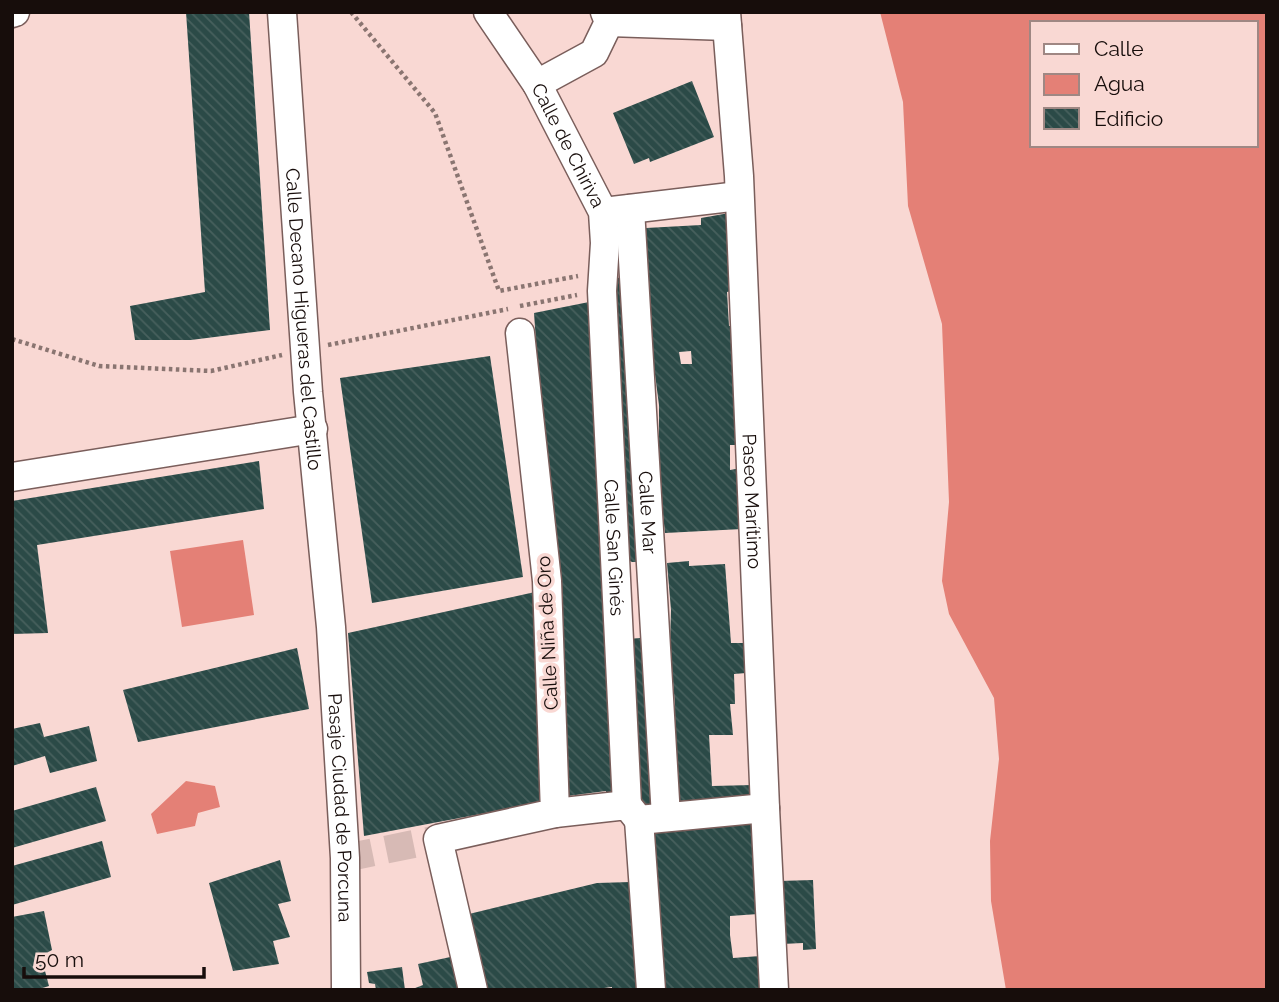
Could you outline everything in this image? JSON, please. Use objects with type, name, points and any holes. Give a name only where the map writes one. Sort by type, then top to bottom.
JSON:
[{"type":"street","name":"Calle Decano Higueras del Castillo","points":[[282,12],[304,339],[331,627]]},
{"type":"street","name":"Calle de Chiriva","points":[[488,12],[537,84],[603,212],[605,243],[602,281]]},
{"type":"street","points":[[537,84],[594,53],[607,17],[726,19]]},
{"type":"street","name":"Paseo Marítimo","points":[[726,19],[739,196],[774,990]]},
{"type":"street","points":[[603,212],[739,196]]},
{"type":"street","name":"Calle Mar","points":[[631,209],[644,814]]},
{"type":"street","name":"Calle San Ginés","points":[[602,281],[644,814]]},
{"type":"street","name":"Calle Niña de Oro","points":[[520,333],[547,581],[555,813]]},
{"type":"street","points":[[12,477],[313,429]]},
{"type":"street","name":"Pasaje Ciudad de Porcuna","points":[[331,627],[345,858],[346,990]]},
{"type":"street","points":[[473,990],[438,839],[555,813],[644,814],[765,808]]},
{"type":"street","points":[[644,814],[651,990]]},
{"type":"path","points":[[351,12],[435,113],[499,291],[602,281]]},
{"type":"water","points":[[880,12],[1267,12],[1267,990],[1006,990],[991,901],[990,841],[999,759],[994,698],[949,614],[942,581],[949,502],[942,324],[908,206],[903,102]]},
{"type":"water","points":[[243,540],[254,615],[182,627],[170,551]]},
{"type":"water","points":[[186,781],[215,786],[220,807],[198,813],[195,826],[157,834],[151,814]]},
{"type":"building","points":[[186,12],[249,12],[270,330],[191,340],[135,340],[130,306],[205,292]]},
{"type":"building","points":[[692,81],[714,137],[650,162],[649,158],[634,164],[613,113]]},
{"type":"building","points":[[735,212],[731,291],[727,292],[729,326],[739,326],[741,445],[730,445],[730,470],[741,468],[742,529],[665,533],[659,477],[659,405],[654,367],[646,228],[701,225],[701,218]],"holes":[[[691,351],[692,364],[681,364],[679,352]]]},
{"type":"building","points":[[625,277],[638,562],[628,560],[609,279]]},
{"type":"building","points":[[589,302],[624,792],[606,795],[606,791],[568,796],[534,313]]},
{"type":"building","points":[[490,356],[523,577],[372,603],[340,378]]},
{"type":"building","points":[[259,461],[264,509],[37,545],[48,633],[12,634],[12,501]]},
{"type":"building","points":[[689,561],[689,566],[725,564],[731,643],[746,643],[746,673],[734,674],[735,704],[730,704],[733,735],[709,735],[712,786],[753,785],[751,799],[676,801],[675,705],[667,563]]},
{"type":"building","points":[[535,592],[545,802],[364,836],[348,633]]},
{"type":"building","points":[[650,637],[655,808],[638,809],[629,639]]},
{"type":"building","points":[[297,648],[309,709],[138,742],[123,690]]},
{"type":"building","points":[[40,723],[44,737],[89,726],[97,761],[50,773],[45,756],[12,766],[12,729]]},
{"type":"building","points":[[96,787],[106,821],[12,848],[12,811]]},
{"type":"building","points":[[753,823],[758,914],[730,916],[730,935],[733,958],[760,956],[763,990],[663,990],[651,827]]},
{"type":"building","points":[[102,841],[111,877],[12,905],[12,866]]},
{"type":"building","points":[[280,860],[291,901],[278,904],[290,937],[273,941],[279,964],[233,971],[209,883]]},
{"type":"building","points":[[813,880],[816,949],[803,950],[803,943],[782,944],[779,881]]},
{"type":"building","points":[[631,882],[641,990],[612,990],[612,987],[588,990],[487,990],[469,914],[597,883]]},
{"type":"building","points":[[44,911],[52,950],[41,956],[49,986],[36,990],[12,990],[12,917]]},
{"type":"building","points":[[455,956],[461,990],[410,990],[423,985],[418,964]]},
{"type":"building","points":[[402,967],[405,990],[376,990],[375,984],[369,983],[367,972]]},
{"type":"tunnel","points":[[345,858],[438,839]]}]
